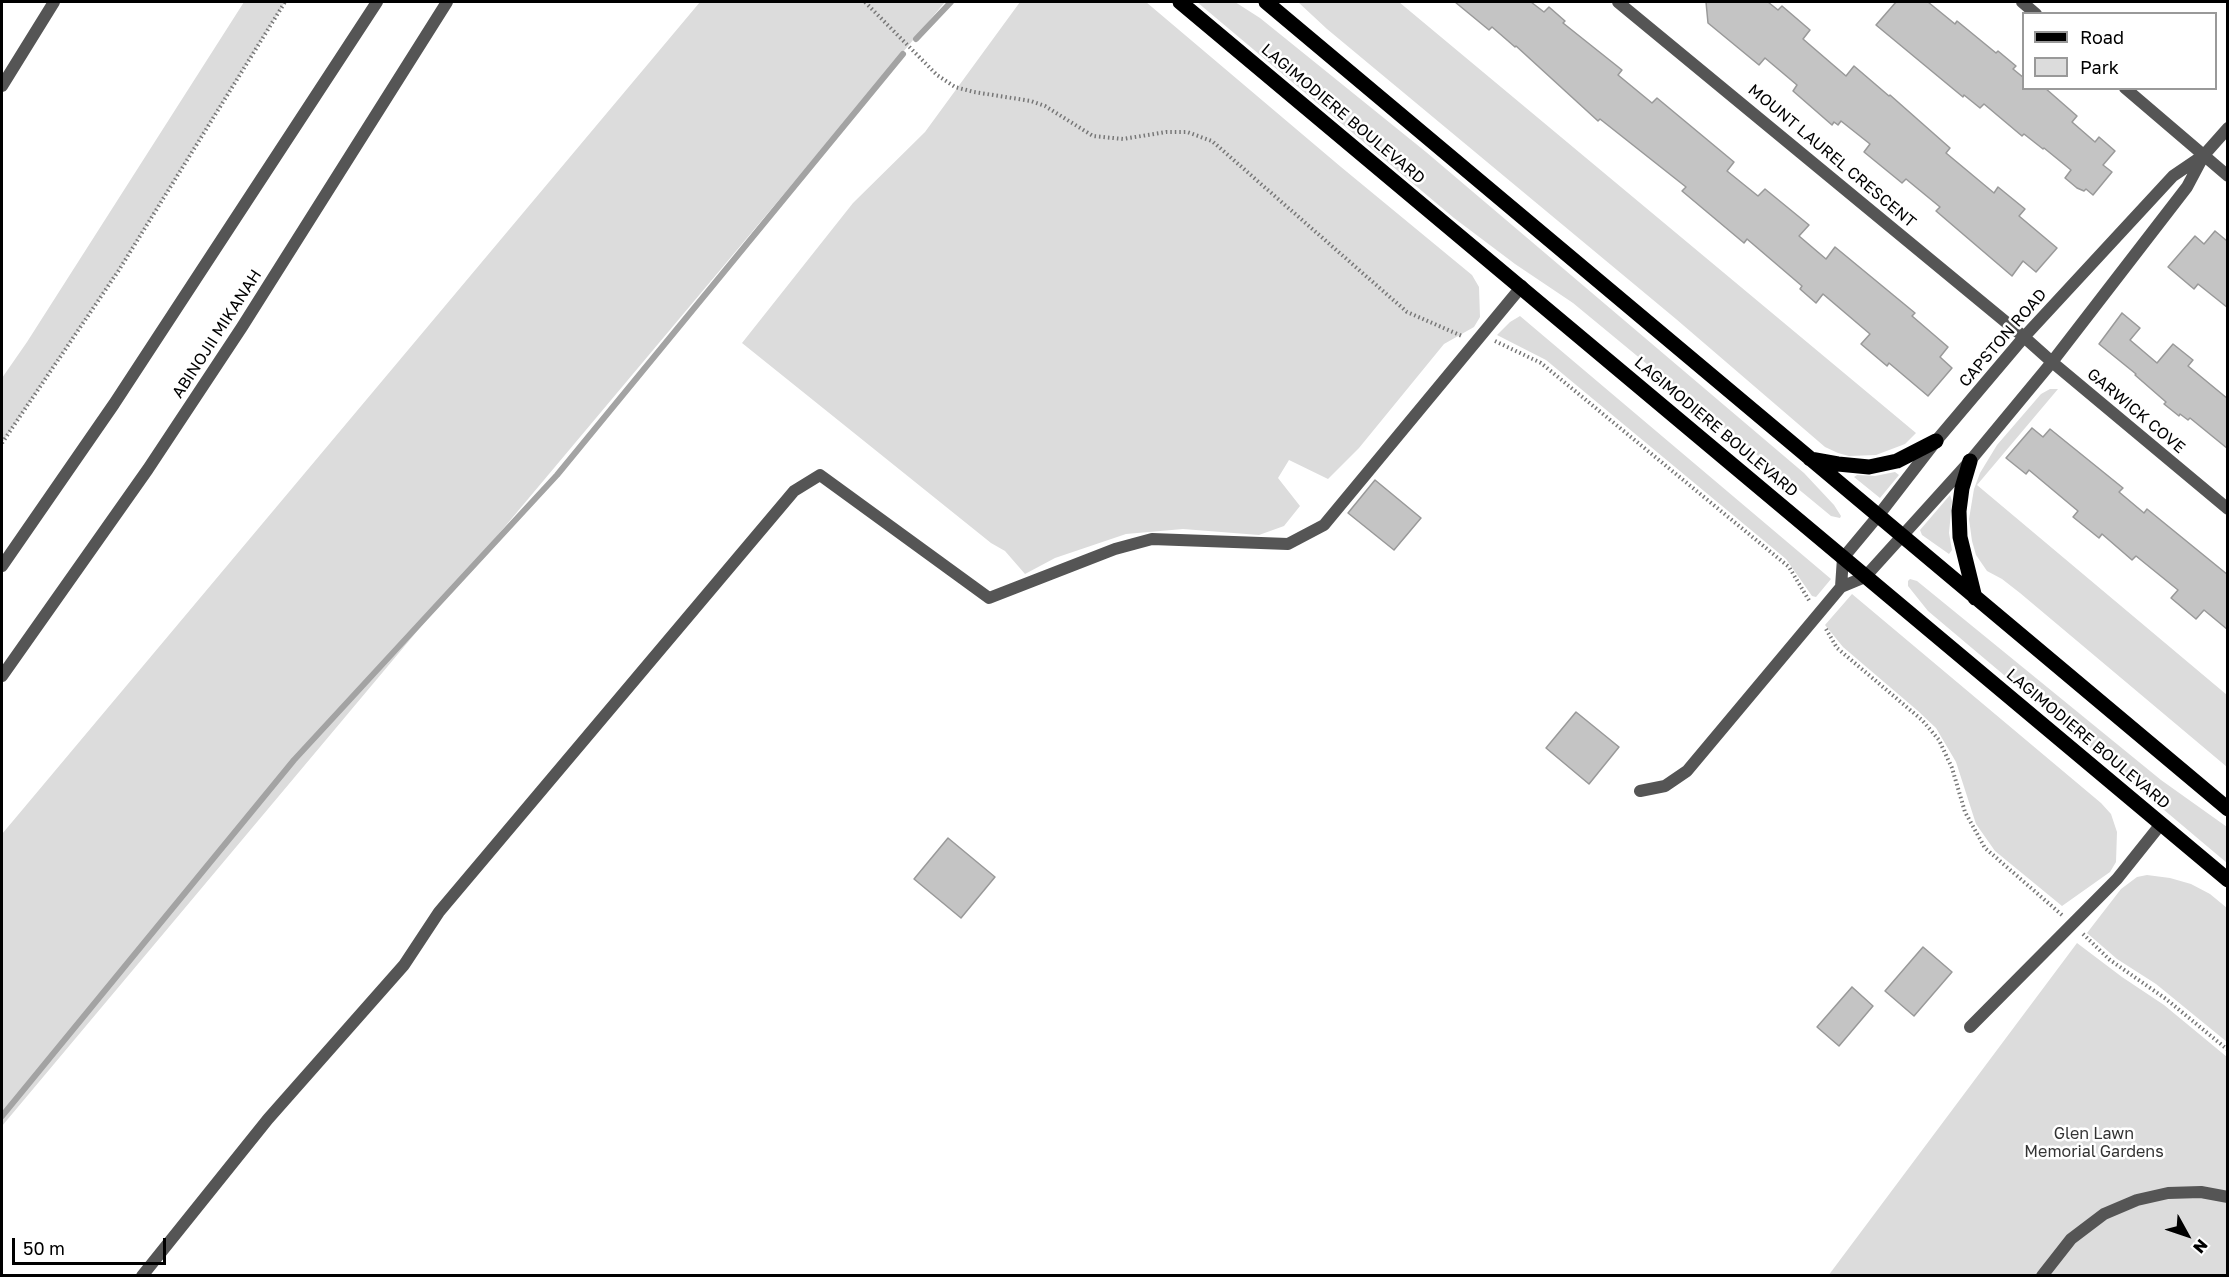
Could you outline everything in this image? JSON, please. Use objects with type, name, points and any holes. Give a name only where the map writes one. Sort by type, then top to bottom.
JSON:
[{"type":"main road","name":"LAGIMODIERE BOULEVARD","points":[[1180,2],[1522,286],[1865,577],[2228,880]]},
{"type":"main road","points":[[1266,2],[2228,809]]},
{"type":"main road","points":[[1808,458],[1838,464],[1869,466],[1898,461],[1936,441]]},
{"type":"main road","points":[[1970,461],[1962,488],[1959,511],[1960,537],[1975,598]]},
{"type":"street","points":[[2,86],[54,2]]},
{"type":"street","points":[[2,566],[114,404],[377,2]]},
{"type":"street","name":"ABINOJII MIKANAH","points":[[2,676],[148,469],[236,337],[447,2]]},
{"type":"street","name":"MOUNT LAUREL CRESCENT","points":[[1618,2],[2024,337]]},
{"type":"street","points":[[2022,2],[2034,12]]},
{"type":"street","points":[[2127,90],[2228,176]]},
{"type":"street","name":"CAPSTON ROAD","points":[[1865,577],[1970,461],[2052,362],[2187,187],[2204,155],[2228,128]]},
{"type":"street","name":"CAPSTON ROAD","points":[[1843,558],[1936,441],[2024,337],[2173,176],[2204,155]]},
{"type":"street","points":[[142,1275],[268,1119],[404,965],[439,912],[794,491],[820,475],[988,598],[1115,549],[1152,539],[1288,544],[1324,525],[1522,286]]},
{"type":"street","name":"GARWICK COVE","points":[[2024,337],[2228,509]]},
{"type":"street","points":[[1841,587],[1843,558]]},
{"type":"street","points":[[1640,791],[1665,786],[1687,771],[1841,587],[1865,577]]},
{"type":"street","points":[[1970,1027],[2117,879],[2162,824]]},
{"type":"street","points":[[2042,1275],[2071,1239],[2104,1214],[2137,1200],[2168,1193],[2190,1192],[2228,1197]]},
{"type":"path","points":[[2,443],[119,270],[285,2]]},
{"type":"path","points":[[865,2],[937,75],[955,87],[1032,101],[1045,106],[1093,136],[1123,139],[1166,132],[1187,132],[1212,141],[1407,312],[1459,335],[1493,340],[1541,363],[1789,567],[1837,648],[1922,720],[1939,741],[1952,768],[1965,812],[1985,848],[2110,960],[2166,999],[2228,1050]]},
{"type":"green space","points":[[244,2],[285,2],[119,270],[2,443],[2,378]]},
{"type":"green space","points":[[700,2],[945,2],[2,1126],[2,834]]},
{"type":"green space","points":[[1020,2],[1146,2],[1472,275],[1479,287],[1480,317],[1474,327],[1444,344],[1359,448],[1328,479],[1289,460],[1278,478],[1300,506],[1284,526],[1259,535],[1183,529],[1126,534],[1055,558],[1025,574],[1005,551],[991,543],[742,343],[853,203],[925,132]]},
{"type":"green space","points":[[1197,2],[1235,2],[1260,18],[1426,152],[1804,473],[1834,505],[1840,518],[1831,516],[1573,303],[1515,264],[1454,218]]},
{"type":"green space","points":[[1298,2],[1399,2],[1916,433],[1905,444],[1876,455],[1849,456],[1825,447],[1676,319],[1327,29]]},
{"type":"green space","points":[[1520,316],[1831,579],[1816,597],[1812,596],[1786,559],[1546,360],[1497,335]]},
{"type":"green space","points":[[2050,389],[2058,389],[1977,485],[2227,695],[2227,767],[2020,593],[1987,571],[1976,555],[1969,519],[1974,489],[1980,473],[1997,445],[2041,394]]},
{"type":"green space","points":[[1895,472],[1899,475],[1880,498],[1854,477],[1857,475],[1875,476]]},
{"type":"green space","points":[[1950,495],[1952,501],[1949,533],[1952,550],[1949,554],[1922,535],[1920,530]]},
{"type":"green space","points":[[1910,579],[1917,581],[2161,780],[2227,827],[2227,863],[1928,611],[1908,586]]},
{"type":"green space","points":[[1852,594],[2101,803],[2111,814],[2117,832],[2116,862],[2110,872],[2062,906],[1995,851],[1976,824],[1956,762],[1936,728],[1843,647],[1825,625]]},
{"type":"green space","points":[[2147,875],[2191,884],[2210,894],[2227,908],[2227,1042],[2156,984],[2117,959],[2087,933],[2121,889],[2137,877]]},
{"type":"green space","name":"Glen Lawn Memorial Gardens","points":[[2077,943],[2164,1005],[2227,1057],[2227,1275],[1828,1276]]},
{"type":"building","points":[[1455,2],[1531,2],[1544,12],[1549,7],[1565,21],[1563,23],[1622,70],[1618,75],[1652,103],[1657,98],[1734,162],[1727,171],[1758,196],[1765,189],[1809,225],[1799,236],[1826,259],[1835,247],[1915,313],[1912,316],[1948,347],[1940,357],[1952,368],[1928,396],[1889,363],[1887,366],[1861,344],[1870,334],[1823,294],[1816,303],[1800,289],[1802,286],[1747,239],[1744,243],[1682,191],[1686,187],[1600,119],[1598,121],[1516,46],[1492,27],[1489,30]]},
{"type":"building","points":[[1706,2],[1768,2],[1778,10],[1782,6],[1810,30],[1803,39],[1846,76],[1854,66],[1890,95],[1950,148],[1946,153],[1994,193],[1998,187],[2025,209],[2019,216],[2057,248],[2036,272],[2023,261],[2012,276],[1936,211],[1940,207],[1906,179],[1902,183],[1864,152],[1870,144],[1841,121],[1838,125],[1834,122],[1832,125],[1793,91],[1797,85],[1765,58],[1759,65],[1708,23]]},
{"type":"building","points":[[1896,2],[1928,2],[1955,24],[1957,21],[2016,66],[2013,69],[2022,76],[2022,90],[2047,90],[2077,116],[2072,122],[2095,142],[2099,137],[2115,151],[2103,165],[2112,172],[2093,195],[2086,189],[2084,191],[2077,188],[2065,178],[2071,170],[2044,148],[2024,134],[2022,136],[1984,104],[1980,108],[1964,95],[1963,97],[1876,25]]},
{"type":"building","points":[[2215,231],[2227,241],[2228,308],[2198,284],[2194,289],[2168,267],[2195,236],[2204,244]]},
{"type":"building","points":[[2122,313],[2140,328],[2130,340],[2157,363],[2173,344],[2193,360],[2188,366],[2228,399],[2228,449],[2190,418],[2188,420],[2180,414],[2179,416],[2164,404],[2166,402],[2136,374],[2099,344]]},
{"type":"building","points":[[2032,428],[2043,437],[2050,429],[2123,488],[2119,492],[2144,513],[2147,509],[2228,575],[2228,630],[2204,610],[2196,619],[2171,598],[2178,590],[2136,556],[2132,560],[2102,534],[2099,538],[2073,517],[2078,511],[2029,470],[2026,474],[2006,458]]},
{"type":"building","points":[[1375,480],[1421,518],[1394,550],[1348,513]]},
{"type":"building","points":[[1576,712],[1619,747],[1589,784],[1546,748]]},
{"type":"building","points":[[948,838],[995,877],[961,918],[914,879]]},
{"type":"building","points":[[1923,947],[1952,972],[1914,1016],[1885,991]]},
{"type":"building","points":[[1852,987],[1873,1006],[1839,1046],[1817,1027]]},
{"type":"waterway","points":[[916,39],[951,2]]},
{"type":"waterway","points":[[2,1116],[294,760],[557,475],[903,54]]}]
